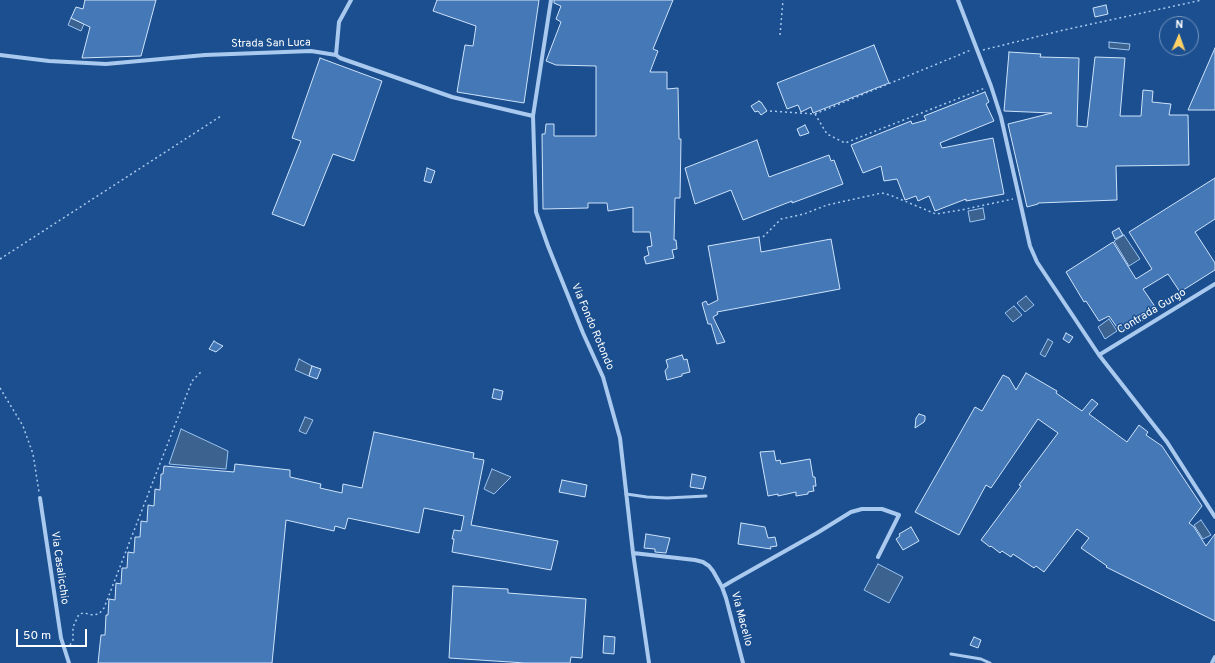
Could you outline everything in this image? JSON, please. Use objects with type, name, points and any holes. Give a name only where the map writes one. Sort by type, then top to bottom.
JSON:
[{"type":"street","points":[[336,55],[339,22],[351,0]]},
{"type":"street","name":"Via Fondo Rotondo","points":[[551,0],[533,116],[536,212],[583,333],[603,377],[620,438],[633,553],[649,663]]},
{"type":"street","points":[[958,0],[1001,117],[1030,246],[1037,262],[1099,355],[1167,442],[1215,517]]},
{"type":"street","name":"Strada San Luca","points":[[0,55],[49,61],[106,64],[205,55],[311,51],[336,55],[340,58],[452,97],[533,116]]},
{"type":"street","name":"Contrada Gurgo","points":[[1099,355],[1215,284]]},
{"type":"street","name":"Via Casalicchio","points":[[40,498],[61,638],[69,663]]},
{"type":"street","points":[[722,587],[851,512],[862,509],[882,509],[898,515],[878,557]]},
{"type":"street","name":"Via Macello","points":[[633,553],[695,560],[709,566],[722,587],[726,598],[743,663]]},
{"type":"street","points":[[1212,663],[1215,657]]},
{"type":"lane","points":[[626,494],[668,498],[706,496]]},
{"type":"lane","points":[[951,654],[981,659],[990,663]]},
{"type":"path","points":[[780,35],[783,0]]},
{"type":"path","points":[[770,111],[815,114],[977,50],[1202,0]]},
{"type":"path","points":[[815,114],[828,134],[845,143],[990,86]]},
{"type":"path","points":[[0,259],[221,116]]},
{"type":"path","points":[[764,237],[781,219],[804,214],[827,205],[882,193],[936,214],[1019,198]]},
{"type":"path","points":[[66,652],[73,640],[73,627],[79,614],[99,614],[104,608],[192,381],[202,371]]},
{"type":"path","points":[[0,388],[23,426],[33,454],[40,498]]},
{"type":"water","points":[[71,18],[84,24],[81,31],[68,25]]},
{"type":"water","points":[[1109,42],[1130,44],[1129,50],[1109,48]]},
{"type":"water","points":[[983,208],[985,219],[970,222],[968,211]]},
{"type":"water","points":[[1124,235],[1140,259],[1129,266],[1114,241]]},
{"type":"water","points":[[1026,296],[1034,305],[1025,312],[1017,303]]},
{"type":"water","points":[[1014,306],[1022,315],[1013,322],[1005,313]]},
{"type":"water","points":[[1109,319],[1117,331],[1105,339],[1098,327]]},
{"type":"water","points":[[1048,339],[1053,342],[1045,357],[1040,354]]},
{"type":"water","points":[[299,359],[312,366],[309,376],[295,370]]},
{"type":"water","points":[[305,417],[313,420],[306,434],[299,431]]},
{"type":"water","points":[[181,429],[228,451],[226,469],[169,464]]},
{"type":"water","points":[[492,469],[511,477],[494,494],[484,489]]},
{"type":"water","points":[[1201,520],[1211,535],[1203,539],[1194,525]]},
{"type":"water","points":[[878,564],[903,577],[889,603],[864,590]]},
{"type":"building","points":[[85,0],[156,0],[141,56],[82,58],[90,27],[71,18],[76,7],[83,9]]},
{"type":"building","points":[[437,0],[539,0],[524,103],[457,92],[465,45],[473,46],[476,26],[433,11]]},
{"type":"building","points":[[554,0],[673,0],[653,49],[658,51],[650,72],[667,72],[667,89],[678,88],[679,139],[681,139],[680,198],[675,198],[674,240],[676,240],[677,249],[672,250],[674,258],[646,264],[644,257],[649,255],[647,247],[652,246],[650,232],[633,232],[633,207],[608,211],[607,203],[588,203],[588,208],[543,209],[542,134],[545,134],[546,124],[554,124],[554,136],[596,136],[596,66],[556,65],[546,61],[561,22],[556,19],[561,6],[554,3]]},
{"type":"building","points":[[1106,5],[1108,14],[1095,17],[1093,8]]},
{"type":"building","points":[[874,45],[889,83],[813,113],[811,107],[801,112],[798,105],[787,109],[777,83]]},
{"type":"building","points":[[1215,48],[1215,110],[1188,110]]},
{"type":"building","points":[[1009,52],[1041,54],[1040,57],[1079,58],[1077,126],[1087,127],[1095,57],[1125,58],[1120,116],[1141,116],[1143,90],[1153,91],[1152,102],[1171,104],[1169,115],[1188,115],[1189,165],[1116,166],[1117,200],[1038,203],[1027,207],[1008,124],[1052,113],[1004,111]]},
{"type":"building","points":[[320,58],[382,81],[354,161],[333,154],[304,226],[272,214],[301,141],[292,138]]},
{"type":"building","points":[[985,92],[989,102],[986,104],[994,121],[940,143],[942,148],[993,138],[1004,194],[966,201],[966,199],[935,211],[929,196],[918,201],[916,196],[905,200],[897,179],[884,181],[881,166],[863,173],[851,145],[911,121],[912,124],[926,120],[924,116]]},
{"type":"building","points":[[759,101],[767,111],[761,115],[758,111],[755,112],[751,106]]},
{"type":"building","points":[[805,125],[809,133],[800,136],[797,129]]},
{"type":"building","points":[[757,140],[769,177],[829,155],[831,161],[834,160],[843,184],[792,203],[792,201],[743,220],[731,190],[695,204],[685,168]]},
{"type":"building","points":[[427,168],[435,171],[431,183],[424,181]]},
{"type":"building","points":[[1215,178],[1215,219],[1195,232],[1215,263],[1215,270],[1180,292],[1168,274],[1143,289],[1158,311],[1121,333],[1109,316],[1099,321],[1086,301],[1084,302],[1066,272],[1113,242],[1136,279],[1152,269],[1129,232]]},
{"type":"building","points":[[1119,228],[1123,235],[1115,239],[1112,232]]},
{"type":"building","points":[[759,237],[761,252],[831,239],[840,289],[717,312],[718,314],[713,317],[725,342],[717,344],[711,324],[708,324],[702,303],[706,301],[708,305],[718,300],[708,246]]},
{"type":"building","points":[[1066,333],[1073,337],[1069,343],[1063,339]]},
{"type":"building","points":[[214,341],[223,346],[216,352],[209,349]]},
{"type":"building","points":[[682,355],[684,360],[687,359],[690,372],[667,380],[665,371],[668,367],[666,360]]},
{"type":"building","points":[[312,366],[321,369],[317,379],[309,376]]},
{"type":"building","points":[[1026,373],[1057,391],[1056,393],[1082,411],[1092,399],[1098,404],[1089,414],[1127,442],[1139,425],[1148,432],[1146,435],[1162,446],[1202,506],[1189,523],[1194,527],[1206,546],[1215,534],[1215,621],[1106,567],[1107,566],[1081,548],[1089,538],[1077,529],[1044,572],[1036,566],[1034,568],[1013,554],[1011,557],[1002,551],[1000,553],[981,540],[1021,486],[1019,485],[1058,433],[1038,419],[991,488],[986,485],[959,535],[915,512],[975,407],[982,411],[1003,375],[1009,378],[1016,390]]},
{"type":"building","points":[[494,389],[503,391],[501,400],[492,398]]},
{"type":"building","points":[[919,414],[925,416],[925,420],[915,428],[916,418]]},
{"type":"building","points":[[374,432],[474,453],[473,458],[484,460],[471,525],[558,541],[551,570],[452,552],[454,530],[461,531],[464,516],[424,508],[419,533],[348,518],[345,529],[335,526],[334,531],[286,520],[272,663],[98,663],[101,635],[105,635],[106,615],[108,615],[109,599],[115,600],[116,583],[121,584],[122,568],[127,568],[128,552],[134,553],[135,537],[140,537],[141,521],[147,522],[148,505],[154,506],[155,489],[160,490],[161,474],[163,474],[164,466],[234,472],[235,464],[290,470],[290,477],[321,484],[320,488],[342,493],[343,484],[362,488]]},
{"type":"building","points":[[774,451],[776,461],[780,460],[781,464],[810,459],[813,477],[815,477],[816,486],[813,486],[814,491],[808,492],[808,494],[796,496],[796,492],[778,496],[778,494],[768,496],[760,452]]},
{"type":"building","points":[[692,474],[706,477],[703,489],[690,487]]},
{"type":"building","points":[[562,480],[587,485],[585,497],[559,492]]},
{"type":"building","points":[[741,523],[765,527],[768,538],[775,537],[777,546],[770,547],[771,549],[738,544]]},
{"type":"building","points":[[911,527],[919,541],[903,550],[896,539],[900,536],[899,534]]},
{"type":"building","points":[[646,534],[670,538],[666,553],[655,552],[655,549],[644,548]]},
{"type":"building","points":[[453,586],[508,589],[508,593],[586,599],[582,658],[571,657],[570,663],[525,663],[449,658]]},
{"type":"building","points":[[604,636],[615,637],[614,654],[603,653]]},
{"type":"building","points":[[974,637],[981,640],[978,648],[970,645]]}]
